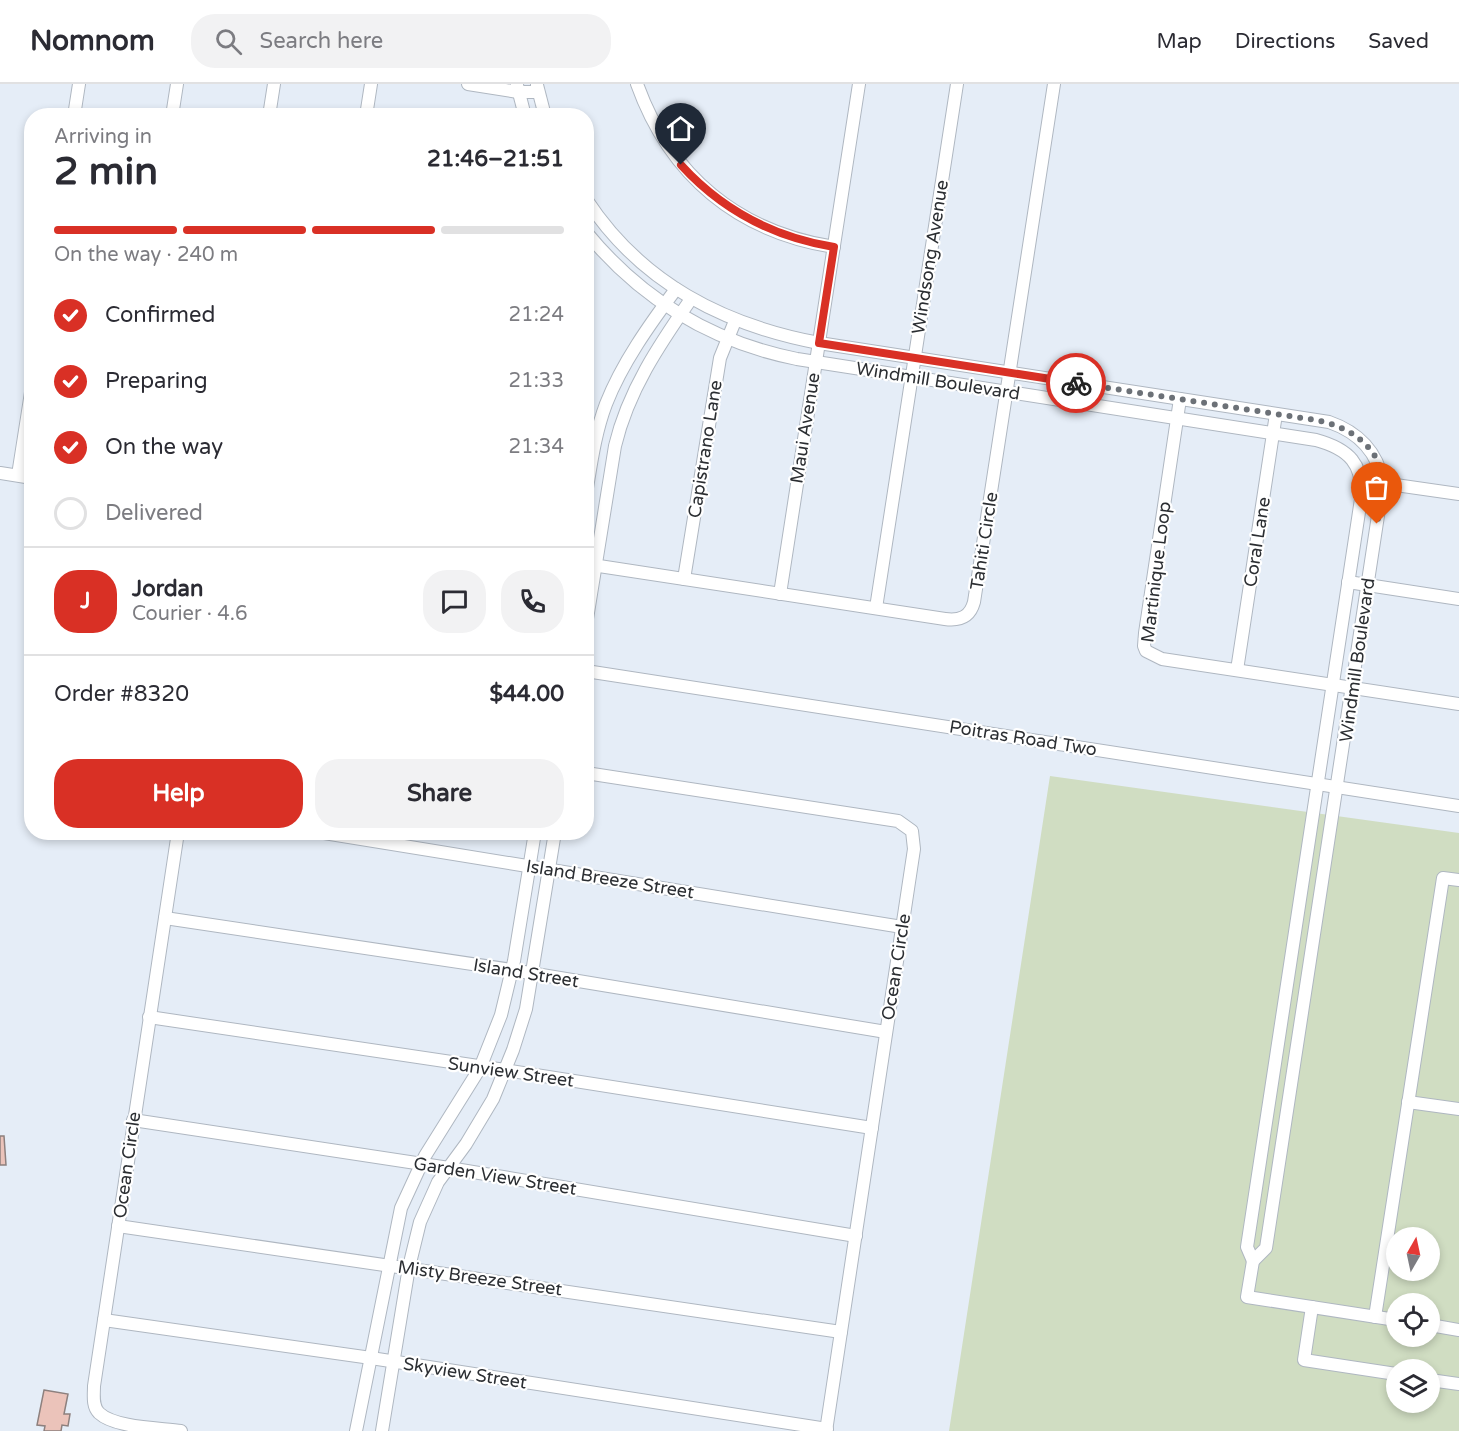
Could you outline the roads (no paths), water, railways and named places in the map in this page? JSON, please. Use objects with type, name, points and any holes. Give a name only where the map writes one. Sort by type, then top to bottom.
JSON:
[{"type":"street","points":[[75,108],[79,84]]},
{"type":"street","points":[[173,108],[177,84]]},
{"type":"street","points":[[270,108],[274,84]]},
{"type":"street","points":[[367,108],[371,84]]},
{"type":"street","points":[[468,84],[538,88],[543,108]]},
{"type":"street","points":[[637,84],[649,114],[672,153],[692,177],[710,193],[742,216],[770,230],[803,241],[834,247]]},
{"type":"street","name":"Maui Avenue","points":[[780,594],[859,84]]},
{"type":"street","name":"Windsong Avenue","points":[[876,608],[957,84]]},
{"type":"street","name":"Tahiti Circle","points":[[594,565],[952,620],[964,617],[973,608],[1054,84]]},
{"type":"street","points":[[517,88],[523,108]]},
{"type":"street","name":"Windmill Boulevard","points":[[594,209],[628,249],[676,289],[735,321],[775,334],[819,343],[1329,422],[1353,433],[1371,452],[1383,483],[1339,787],[1266,1248],[1253,1261],[1247,1247],[1361,499],[1361,480],[1354,462],[1340,449],[1316,440],[779,356],[727,338],[680,315],[614,263],[594,241]]},
{"type":"street","points":[[594,447],[612,391],[640,342],[676,289]]},
{"type":"street","points":[[594,550],[618,432],[633,392],[647,365],[691,299]]},
{"type":"street","name":"Capistrano Lane","points":[[684,579],[720,358],[735,321]]},
{"type":"street","name":"Martinique Loop","points":[[1180,399],[1144,646],[1146,651],[1155,657],[1237,670]]},
{"type":"street","name":"Coral Lane","points":[[1237,670],[1276,414]]},
{"type":"street","points":[[18,476],[24,437]]},
{"type":"street","points":[[594,468],[610,470]]},
{"type":"street","points":[[0,473],[24,477]]},
{"type":"street","points":[[1361,480],[1459,494]]},
{"type":"street","points":[[1348,582],[1459,599]]},
{"type":"street","points":[[1237,670],[1459,704]]},
{"type":"street","name":"Poitras Road Two","points":[[594,672],[1459,806]]},
{"type":"street","name":"Ocean Circle","points":[[594,774],[898,821],[912,831],[914,849],[827,1430]]},
{"type":"street","name":"Ocean Circle","points":[[177,840],[133,1120],[94,1386],[94,1402],[98,1412],[109,1419],[125,1424],[182,1431]]},
{"type":"street","name":"Island Breeze Street","points":[[369,840],[902,927]]},
{"type":"street","points":[[356,1431],[401,1208],[421,1164],[480,1068],[501,1016],[512,970],[533,840]]},
{"type":"street","points":[[382,1431],[409,1267],[420,1222],[438,1182],[466,1144],[493,1099],[505,1070],[526,1009],[554,840]]},
{"type":"street","points":[[1375,1317],[1443,878],[1459,880]]},
{"type":"street","name":"Island Street","points":[[165,918],[512,970],[886,1032]]},
{"type":"street","name":"Sunview Street","points":[[149,1017],[872,1128]]},
{"type":"street","points":[[1408,1102],[1459,1109]]},
{"type":"street","name":"Garden View Street","points":[[133,1120],[449,1168],[856,1236]]},
{"type":"street","points":[[1263,1139],[1283,1142]]},
{"type":"street","name":"Misty Breeze Street","points":[[118,1226],[841,1332]]},
{"type":"street","points":[[1253,1261],[1247,1297],[1386,1319]]},
{"type":"street","points":[[1312,1307],[1304,1360],[1386,1372]]},
{"type":"street","name":"Skyview Street","points":[[104,1320],[370,1358],[827,1430]]},
{"type":"street","points":[[1440,1327],[1459,1330]]},
{"type":"street","points":[[1440,1381],[1459,1384]]}]
